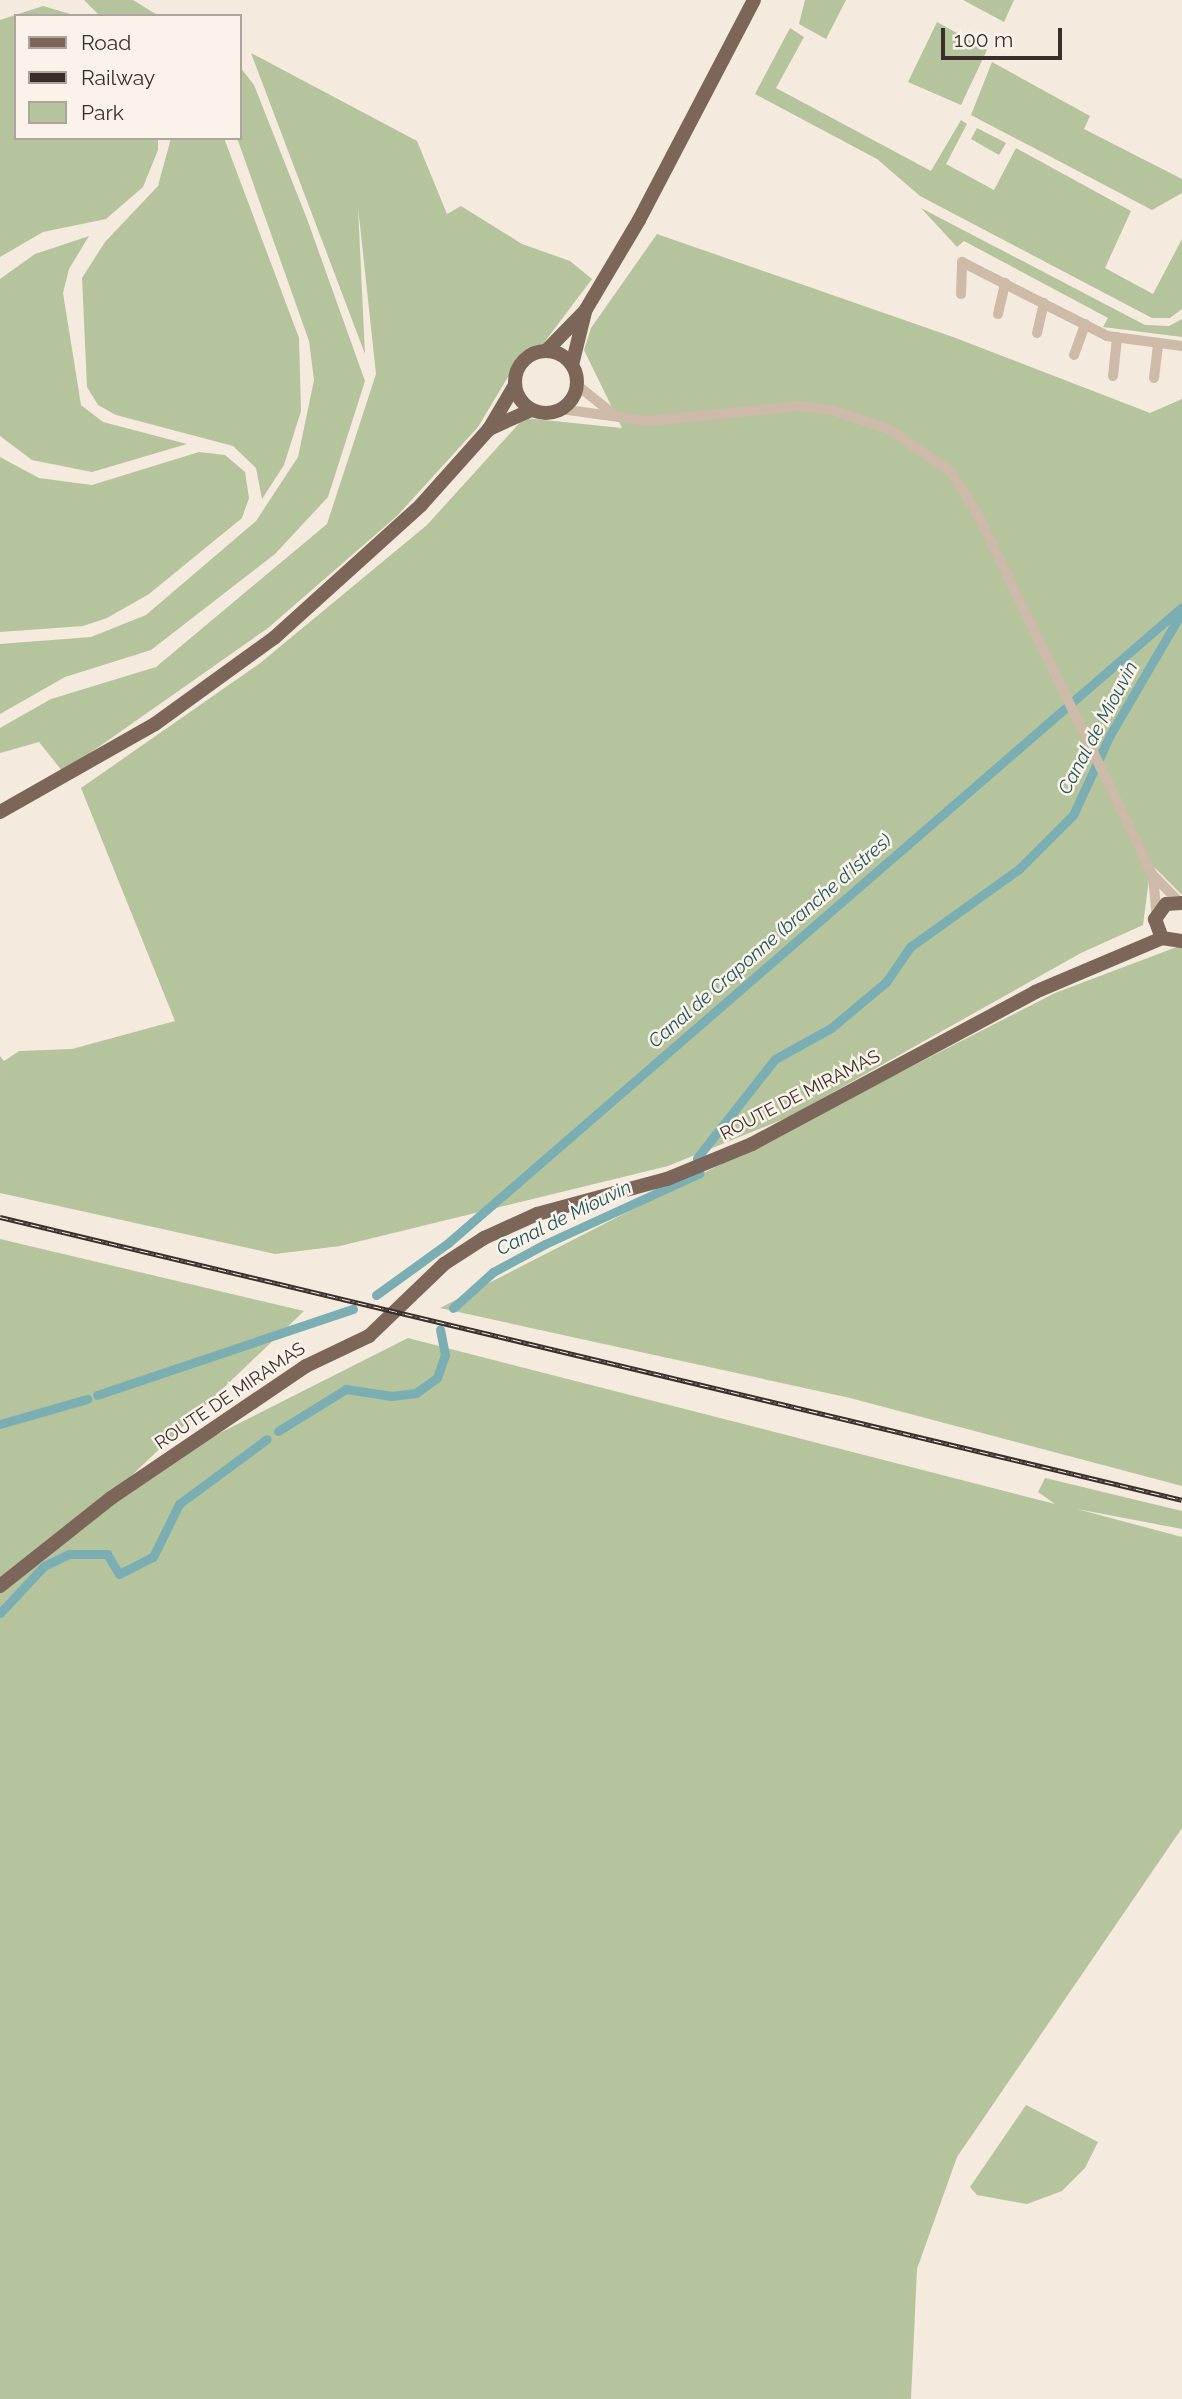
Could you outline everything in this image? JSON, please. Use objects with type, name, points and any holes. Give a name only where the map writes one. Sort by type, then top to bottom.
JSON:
[{"type":"main road","points":[[0,812],[155,724],[274,638],[421,505],[489,429],[515,385],[527,358],[546,351],[585,311],[658,186],[754,0]]},
{"type":"main road","points":[[489,429],[531,410],[561,409],[577,385],[572,365],[585,311]]},
{"type":"main road","points":[[546,351],[572,365]]},
{"type":"main road","points":[[515,385],[531,410]]},
{"type":"main road","points":[[1180,902],[1156,916],[1162,938],[1182,941]]},
{"type":"main road","name":"ROUTE DE MIRAMAS","points":[[1130,950],[1156,916]]},
{"type":"main road","name":"ROUTE DE MIRAMAS","points":[[0,1586],[111,1498],[306,1366],[369,1336],[444,1264],[484,1238],[537,1214],[667,1179],[752,1144],[1035,992],[1162,938]]},
{"type":"street","points":[[961,294],[962,262],[1085,324],[1117,337],[1182,346]]},
{"type":"street","points":[[998,314],[1006,283]]},
{"type":"street","points":[[1037,333],[1044,303]]},
{"type":"street","points":[[1074,355],[1085,324]]},
{"type":"street","points":[[1113,376],[1117,337]]},
{"type":"street","points":[[1154,377],[1158,342]]},
{"type":"street","points":[[577,385],[612,413]]},
{"type":"street","points":[[561,409],[612,413],[648,421],[697,420],[799,406],[858,416],[916,443],[951,472],[978,515],[1153,875],[1180,902]]},
{"type":"street","points":[[1153,875],[1156,916]]},
{"type":"green space","points":[[84,0],[133,0],[156,14],[98,14]]},
{"type":"green space","points":[[805,0],[846,0],[826,39],[799,24]]},
{"type":"green space","points":[[963,0],[1014,0],[1004,22]]},
{"type":"green space","points":[[43,6],[70,14],[18,14]]},
{"type":"green space","points":[[14,15],[14,140],[158,140],[158,150],[143,187],[106,219],[43,232],[0,257],[0,20]]},
{"type":"green space","points":[[937,22],[987,50],[961,105],[908,82]]},
{"type":"green space","points":[[790,28],[804,37],[776,88],[931,171],[961,120],[967,124],[946,164],[994,190],[1016,148],[1131,211],[1105,268],[1153,294],[1182,239],[1182,309],[1170,318],[1152,318],[920,196],[877,159],[755,94]]},
{"type":"green space","points":[[251,53],[417,141],[447,214],[461,206],[522,244],[570,261],[592,279],[543,344],[521,355],[478,427],[397,516],[268,628],[63,772],[39,742],[0,753],[0,728],[51,699],[156,667],[327,524],[376,374],[358,207],[365,354]]},
{"type":"green space","points":[[992,62],[1090,116],[1084,129],[1182,179],[1182,193],[1152,210],[971,115]]},
{"type":"green space","points":[[242,70],[254,85],[307,219],[365,381],[328,497],[275,554],[151,650],[65,677],[0,714],[0,644],[91,637],[146,615],[256,521],[298,457],[314,380],[309,341],[238,140],[242,140]]},
{"type":"green space","points":[[977,128],[1006,143],[999,155],[971,139]]},
{"type":"green space","points":[[170,140],[225,140],[299,338],[301,411],[284,465],[262,499],[256,468],[233,446],[116,415],[98,405],[87,387],[82,278],[105,242],[158,186]]},
{"type":"green space","points":[[921,208],[1145,325],[1169,326],[1182,319],[1182,337],[1103,327],[1108,318],[964,241],[957,247]]},
{"type":"green space","points":[[657,234],[953,337],[1150,413],[1182,399],[1182,895],[1151,864],[1143,925],[1081,953],[789,1117],[668,1166],[340,1246],[275,1254],[0,1193],[0,1056],[4,1061],[19,1051],[72,1049],[175,1021],[81,788],[259,664],[427,525],[524,418],[622,428],[584,350],[591,328]]},
{"type":"green space","points":[[89,236],[69,269],[63,293],[81,405],[103,422],[187,444],[92,472],[32,460],[0,436],[0,279],[35,254]]},
{"type":"green space","points":[[199,452],[225,455],[245,472],[249,498],[242,518],[149,594],[107,618],[83,626],[0,632],[0,457],[39,478],[92,485]]},
{"type":"green space","points":[[1182,945],[1182,1486],[850,1398],[440,1308],[1055,993]]},
{"type":"green space","points":[[0,1239],[304,1311],[127,1480],[408,1338],[1055,1504],[1038,1492],[1045,1478],[1182,1511],[1182,1529],[1077,1509],[1182,1537],[1182,1828],[957,2157],[917,2269],[911,2399],[0,2399]]},
{"type":"green space","points":[[1026,2105],[1098,2142],[1085,2168],[1062,2191],[1027,2204],[977,2195],[970,2187]]},
{"type":"waterway","name":"Canal de Craponne (branche d'Istres)","points":[[376,1295],[448,1243],[1182,607]]},
{"type":"waterway","name":"Canal de Miouvin","points":[[697,1158],[775,1059],[831,1028],[886,982],[910,947],[1019,869],[1073,815],[1110,735],[1182,612]]},
{"type":"waterway","name":"Canal de Miouvin","points":[[453,1308],[493,1272],[545,1244],[700,1173]]},
{"type":"waterway","name":"Canal de Craponne (branche d'Istres)","points":[[97,1395],[353,1309]]},
{"type":"waterway","name":"Canal de Miouvin","points":[[278,1431],[346,1389],[391,1396],[416,1393],[437,1378],[445,1355],[440,1329]]},
{"type":"waterway","name":"Canal de Craponne (branche d'Istres)","points":[[0,1424],[87,1399]]},
{"type":"waterway","name":"Canal de Miouvin","points":[[0,1613],[44,1566],[69,1554],[107,1554],[119,1574],[153,1557],[179,1504],[267,1439]]},
{"type":"railway","points":[[0,1217],[1182,1500]]}]
